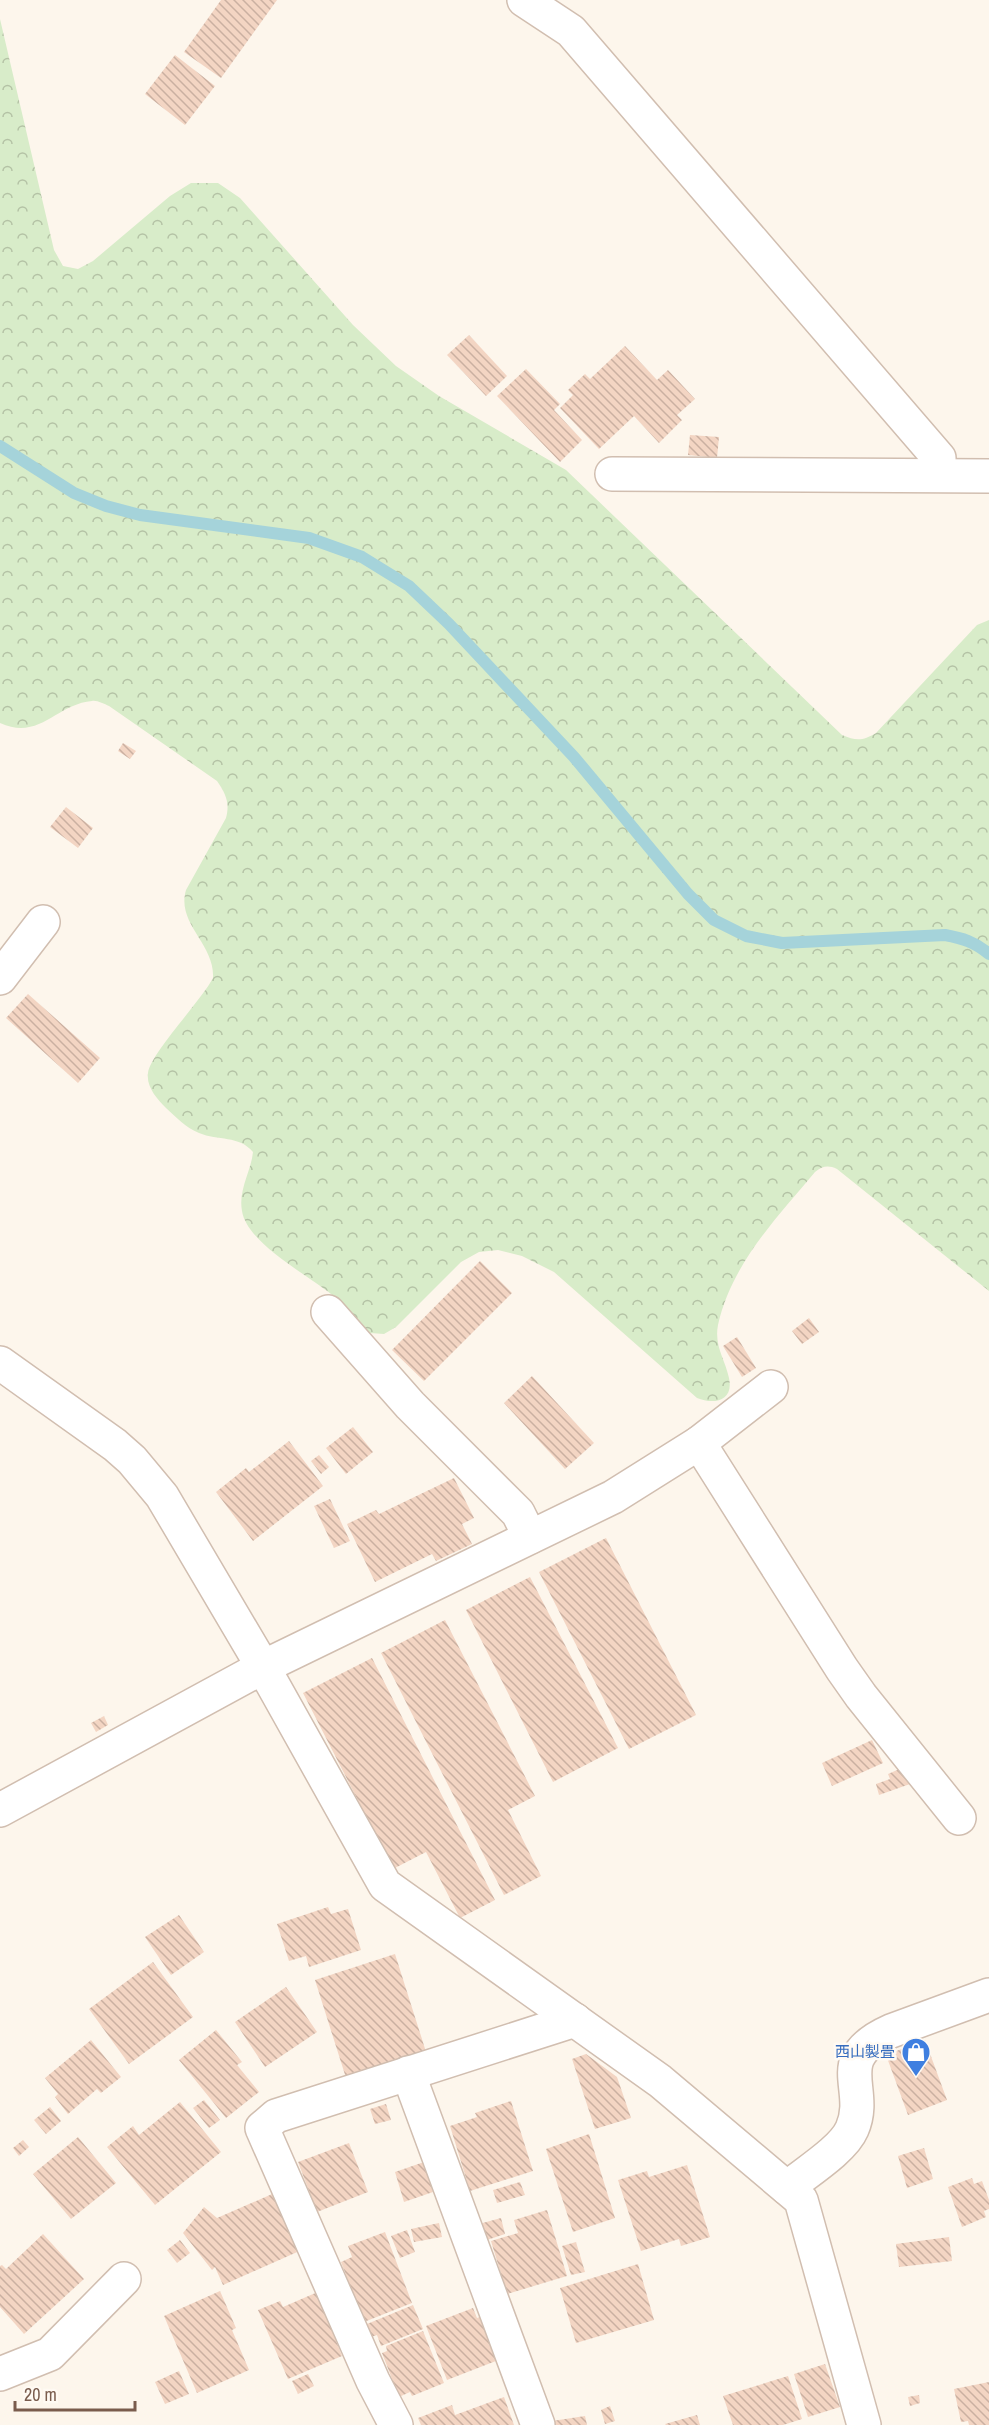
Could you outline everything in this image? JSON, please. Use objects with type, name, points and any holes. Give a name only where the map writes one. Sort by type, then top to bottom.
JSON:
[{"type":"street","points":[[524,0],[571,31],[939,458],[939,475]]},
{"type":"street","points":[[612,474],[989,476]]},
{"type":"street","points":[[0,978],[44,922]]},
{"type":"street","points":[[328,1312],[410,1405],[518,1514],[530,1537]]},
{"type":"street","points":[[0,1363],[115,1445],[148,1477],[162,1496],[263,1667],[385,1885],[660,2080],[801,2200],[864,2425]]},
{"type":"street","points":[[0,1810],[263,1667],[614,1497],[699,1443],[771,1387]]},
{"type":"street","points":[[699,1443],[861,1696],[959,1818]]},
{"type":"street","points":[[787,2188],[843,2143],[852,2130],[856,2115],[853,2081],[855,2064],[863,2049],[875,2038],[891,2031],[989,1995]]},
{"type":"street","points":[[396,2425],[369,2370],[261,2128],[276,2116],[575,2020]]},
{"type":"street","points":[[408,2073],[538,2425]]},
{"type":"street","points":[[0,2374],[50,2354],[124,2279]]},
{"type":"green space","points":[[0,19],[54,250],[63,266],[78,269],[93,261],[170,196],[191,183],[218,183],[240,198],[353,325],[396,366],[439,396],[566,470],[842,735],[847,737],[863,739],[876,733],[977,625],[989,620],[989,1291],[837,1169],[823,1167],[815,1172],[757,1243],[734,1282],[725,1303],[717,1333],[730,1386],[726,1396],[710,1401],[697,1398],[554,1272],[522,1256],[498,1250],[479,1252],[461,1262],[396,1327],[384,1334],[370,1333],[331,1294],[279,1257],[254,1235],[246,1223],[241,1203],[253,1152],[241,1143],[206,1135],[185,1125],[156,1097],[150,1088],[148,1078],[151,1064],[157,1053],[213,978],[208,955],[186,913],[184,902],[186,890],[226,818],[227,803],[223,790],[217,781],[109,706],[98,702],[79,704],[37,725],[26,728],[0,723]]},
{"type":"building","points":[[221,0],[277,0],[221,78],[184,52]]},
{"type":"building","points":[[175,55],[215,86],[185,125],[145,94]]},
{"type":"building","points":[[469,335],[507,376],[486,396],[447,355]]},
{"type":"building","points":[[625,346],[657,380],[668,370],[695,399],[677,415],[682,420],[659,443],[634,416],[599,449],[560,408],[573,395],[568,390],[585,374],[590,379]]},
{"type":"building","points":[[526,369],[560,404],[554,410],[582,440],[560,462],[497,396]]},
{"type":"building","points":[[690,435],[719,437],[717,458],[688,455]]},
{"type":"building","points":[[123,743],[136,751],[130,759],[118,751]]},
{"type":"building","points":[[66,807],[93,828],[78,848],[50,827]]},
{"type":"building","points":[[28,994],[100,1058],[78,1083],[6,1018]]},
{"type":"building","points":[[480,1261],[512,1293],[424,1381],[392,1350]]},
{"type":"building","points":[[809,1318],[819,1332],[802,1344],[792,1331]]},
{"type":"building","points":[[737,1337],[756,1368],[742,1377],[723,1346]]},
{"type":"building","points":[[532,1376],[594,1443],[565,1469],[504,1403]]},
{"type":"building","points":[[353,1427],[373,1452],[346,1474],[326,1448]]},
{"type":"building","points":[[289,1441],[323,1486],[253,1541],[216,1492],[246,1468],[249,1472]]},
{"type":"building","points":[[319,1455],[329,1467],[321,1474],[311,1461]]},
{"type":"building","points":[[454,1478],[474,1518],[462,1524],[472,1544],[436,1561],[432,1554],[375,1582],[347,1524],[376,1510],[379,1514]]},
{"type":"building","points":[[330,1499],[350,1541],[334,1548],[314,1506]]},
{"type":"building","points":[[606,1538],[696,1715],[629,1749],[539,1572]]},
{"type":"building","points":[[530,1577],[618,1748],[553,1782],[466,1610]]},
{"type":"building","points":[[445,1620],[535,1796],[508,1810],[541,1876],[504,1895],[381,1653]]},
{"type":"building","points":[[372,1658],[495,1900],[460,1918],[426,1852],[393,1869],[303,1693]]},
{"type":"building","points":[[104,1716],[108,1725],[96,1732],[91,1723]]},
{"type":"building","points":[[872,1740],[883,1763],[832,1786],[822,1763]]},
{"type":"building","points":[[904,1767],[910,1784],[879,1795],[876,1784],[890,1779],[888,1774]]},
{"type":"building","points":[[328,1907],[331,1914],[348,1909],[361,1950],[309,1967],[306,1956],[289,1961],[277,1924]]},
{"type":"building","points":[[179,1915],[204,1952],[171,1975],[145,1937]]},
{"type":"building","points":[[395,1954],[427,2055],[347,2081],[315,1980]]},
{"type":"building","points":[[153,1962],[193,2017],[129,2064],[89,2009]]},
{"type":"building","points":[[286,1987],[317,2032],[265,2067],[235,2022]]},
{"type":"building","points":[[216,2030],[242,2062],[237,2065],[259,2092],[226,2118],[179,2060]]},
{"type":"building","points":[[91,2040],[121,2077],[101,2093],[97,2089],[68,2114],[55,2097],[58,2094],[45,2078]]},
{"type":"building","name":"西山製畳","points":[[925,2040],[947,2100],[908,2115],[886,2055]]},
{"type":"building","points":[[586,2054],[617,2077],[631,2118],[595,2129],[572,2059]]},
{"type":"building","points":[[204,2100],[220,2120],[209,2128],[193,2108]]},
{"type":"building","points":[[511,2101],[533,2171],[470,2191],[450,2126],[477,2117],[475,2113]]},
{"type":"building","points":[[180,2102],[221,2152],[155,2205],[107,2147],[133,2126],[139,2135]]},
{"type":"building","points":[[386,2104],[391,2120],[375,2124],[370,2109]]},
{"type":"building","points":[[50,2107],[61,2121],[46,2134],[34,2120]]},
{"type":"building","points":[[589,2134],[615,2218],[573,2232],[546,2149]]},
{"type":"building","points":[[78,2137],[116,2183],[71,2219],[33,2174]]},
{"type":"building","points":[[23,2140],[29,2147],[19,2156],[13,2148]]},
{"type":"building","points":[[349,2143],[368,2192],[317,2212],[298,2162]]},
{"type":"building","points":[[924,2148],[933,2179],[907,2188],[898,2156]]},
{"type":"building","points":[[424,2162],[433,2192],[404,2202],[395,2172]]},
{"type":"building","points":[[687,2165],[710,2237],[681,2246],[679,2239],[641,2251],[618,2180],[647,2171],[649,2177]]},
{"type":"building","points":[[972,2178],[974,2184],[982,2181],[989,2200],[989,2209],[984,2211],[986,2217],[962,2227],[948,2187]]},
{"type":"building","points":[[520,2182],[525,2195],[497,2203],[493,2190]]},
{"type":"building","points":[[279,2191],[304,2249],[223,2285],[215,2267],[212,2270],[183,2233],[204,2207],[217,2218]]},
{"type":"building","points":[[547,2210],[567,2276],[507,2294],[491,2241],[518,2233],[514,2220]]},
{"type":"building","points":[[501,2218],[505,2234],[484,2241],[479,2224]]},
{"type":"building","points":[[439,2223],[442,2237],[414,2242],[411,2229]]},
{"type":"building","points":[[407,2230],[415,2252],[400,2258],[391,2236]]},
{"type":"building","points":[[385,2232],[412,2303],[364,2322],[341,2262],[352,2257],[348,2246]]},
{"type":"building","points":[[43,2234],[84,2279],[24,2334],[0,2307],[0,2266],[6,2269]]},
{"type":"building","points":[[949,2237],[952,2261],[899,2267],[896,2244]]},
{"type":"building","points":[[180,2240],[190,2253],[177,2263],[167,2250]]},
{"type":"building","points":[[576,2242],[585,2272],[571,2275],[562,2246]]},
{"type":"building","points":[[638,2264],[654,2320],[576,2343],[560,2288]]},
{"type":"building","points":[[220,2291],[236,2328],[232,2330],[249,2370],[197,2393],[164,2316]]},
{"type":"building","points":[[320,2291],[335,2326],[331,2328],[342,2356],[288,2379],[258,2310],[280,2301],[283,2307]]},
{"type":"building","points":[[413,2305],[423,2329],[381,2346],[377,2335],[371,2337],[367,2324]]},
{"type":"building","points":[[473,2308],[477,2318],[484,2315],[501,2359],[447,2380],[426,2326]]},
{"type":"building","points":[[423,2331],[444,2383],[412,2396],[410,2392],[399,2397],[382,2353],[387,2351],[386,2346]]},
{"type":"building","points":[[825,2364],[840,2407],[808,2417],[794,2374]]},
{"type":"building","points":[[179,2371],[189,2394],[165,2404],[155,2382]]},
{"type":"building","points":[[308,2374],[314,2386],[298,2394],[292,2381]]},
{"type":"building","points":[[788,2376],[802,2419],[783,2425],[733,2425],[723,2396]]},
{"type":"building","points":[[989,2382],[989,2425],[969,2425],[968,2421],[961,2422],[954,2389]]},
{"type":"building","points":[[919,2395],[920,2403],[910,2406],[908,2397]]},
{"type":"building","points":[[504,2397],[514,2425],[421,2425],[418,2418],[452,2405],[455,2415]]},
{"type":"building","points":[[610,2406],[615,2421],[605,2424],[601,2410]]},
{"type":"building","points":[[697,2415],[700,2425],[665,2424]]},
{"type":"building","points":[[585,2416],[587,2425],[554,2425],[552,2421]]},
{"type":"waterway","points":[[0,446],[74,493],[106,506],[140,515],[309,538],[362,557],[409,586],[449,624],[574,757],[688,894],[714,920],[746,936],[782,943],[945,935],[968,941],[989,954]]},
{"type":"place","name":"西山製畳","points":[[916,2078]]}]
